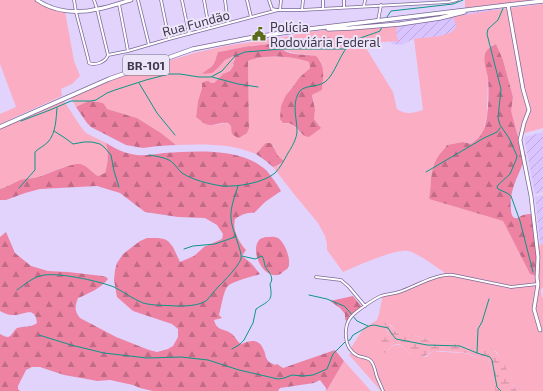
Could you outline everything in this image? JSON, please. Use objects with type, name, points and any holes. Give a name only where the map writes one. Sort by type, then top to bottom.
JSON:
[{"type":"main road","name":"BR-101","points":[[0,127],[109,79],[193,49],[301,30],[543,1]]},
{"type":"main road","points":[[301,30],[400,24],[440,18],[475,9]]},
{"type":"main road","points":[[372,26],[384,24],[397,18]]},
{"type":"street","points":[[37,0],[57,9],[76,12],[97,9],[131,0]]},
{"type":"street","points":[[74,0],[76,12]]},
{"type":"street","points":[[94,0],[108,56]]},
{"type":"street","points":[[138,0],[149,45]]},
{"type":"street","points":[[161,0],[169,39]]},
{"type":"street","points":[[182,0],[190,34]]},
{"type":"street","points":[[204,0],[209,28]]},
{"type":"street","points":[[225,0],[228,23]]},
{"type":"street","points":[[247,0],[251,17]]},
{"type":"street","points":[[269,0],[272,9],[279,10],[281,0]]},
{"type":"street","points":[[302,10],[303,0]]},
{"type":"street","points":[[323,0],[323,8]]},
{"type":"street","points":[[344,0],[344,7]]},
{"type":"street","points":[[364,6],[365,0]]},
{"type":"street","name":"Rua Fundão","points":[[76,12],[89,63],[93,64],[106,60],[108,56],[279,10],[448,2],[457,0]]},
{"type":"street","points":[[118,3],[128,51]]},
{"type":"street","points":[[378,21],[380,5]]},
{"type":"street","points":[[508,5],[523,89],[529,110],[524,122],[520,140],[531,196],[538,256],[538,284],[534,309],[540,330]]},
{"type":"street","points":[[383,391],[371,361],[354,354],[348,344],[346,332],[348,322],[352,316],[365,306],[381,296],[399,292],[447,274],[511,287],[538,284]]},
{"type":"street","points":[[316,277],[341,280],[365,306]]},
{"type":"shaded area","points":[[498,8],[498,16],[456,35],[424,42],[413,39],[402,45],[392,44],[387,37],[391,23],[398,20]]},
{"type":"shaded area","points":[[543,132],[543,192],[535,194],[524,137]]},
{"type":"shaded area","points":[[543,195],[543,251],[541,251],[535,197]]},
{"type":"green space","points":[[0,0],[37,0],[65,11],[74,61],[80,76],[72,84],[61,89],[62,96],[0,124],[0,114],[16,107],[0,64]]},
{"type":"green space","points":[[465,0],[535,0],[465,9]]},
{"type":"green space","points":[[543,4],[543,128],[518,135],[510,111],[513,97],[503,60],[496,44],[490,46],[485,59],[488,78],[487,114],[483,132],[471,144],[463,142],[447,145],[438,156],[434,163],[429,199],[503,221],[530,274],[539,277],[538,245],[543,244],[543,288],[541,289],[543,297],[543,391],[517,391],[496,351],[479,350],[457,343],[436,342],[411,334],[400,334],[396,332],[390,324],[385,327],[389,335],[386,338],[386,353],[393,346],[399,345],[405,348],[411,355],[426,357],[433,351],[464,353],[489,361],[494,371],[495,391],[381,391],[349,355],[353,351],[351,348],[364,328],[377,320],[383,294],[392,294],[418,282],[445,273],[421,257],[408,251],[385,255],[343,272],[327,250],[325,236],[318,223],[273,167],[280,164],[283,160],[277,155],[272,144],[269,143],[264,145],[256,154],[246,150],[226,146],[176,145],[161,133],[137,118],[107,109],[88,101],[76,107],[71,98],[119,76],[194,53],[225,46],[308,32],[398,22],[396,33],[398,40],[400,41],[363,43],[393,92],[397,109],[406,113],[416,112],[423,110],[414,39],[445,35],[451,32],[455,29],[456,25],[454,19],[451,17]],"holes":[[[308,39],[326,45],[286,47],[283,50],[297,54],[311,55],[320,60],[323,71],[322,90],[312,95],[314,101],[314,119],[320,126],[301,134],[292,124],[283,123],[286,95],[299,78],[310,68],[309,62],[287,57],[263,57],[248,61],[249,128],[232,129],[230,125],[226,123],[209,125],[196,117],[202,83],[210,81],[211,83],[214,83],[223,74],[230,71],[234,65],[234,56],[225,60],[218,68],[208,70],[212,66],[218,52],[244,47]]]},
{"type":"green space","points":[[330,37],[332,42],[326,45],[292,46],[283,50],[295,54],[316,56],[323,68],[322,90],[312,95],[315,109],[314,119],[321,128],[309,137],[302,134],[292,124],[283,123],[280,119],[281,106],[286,95],[299,78],[310,68],[309,62],[295,58],[262,57],[248,61],[249,128],[247,133],[239,138],[232,133],[231,126],[227,123],[208,125],[196,117],[202,83],[209,81],[214,83],[223,74],[230,71],[234,65],[234,56],[225,60],[212,73],[202,74],[213,65],[218,52],[287,41]]},
{"type":"green space","points":[[496,44],[503,60],[513,97],[511,111],[517,133],[526,156],[511,196],[511,212],[513,217],[516,218],[533,214],[538,245],[539,277],[530,274],[503,221],[429,199],[434,163],[447,145],[463,142],[471,144],[482,133],[486,122],[488,107],[488,78],[485,54],[488,49]]},
{"type":"green space","points":[[64,101],[86,133],[106,143],[108,158],[105,173],[98,176],[88,169],[73,165],[38,177],[20,180],[0,189],[0,129]]},
{"type":"green space","points":[[88,101],[102,103],[107,109],[137,118],[161,133],[176,145],[143,148],[126,145],[91,127],[87,123],[76,107]]},
{"type":"green space","points":[[106,143],[124,152],[140,155],[204,151],[232,154],[257,163],[267,171],[281,191],[265,202],[254,213],[240,216],[235,219],[234,223],[237,236],[246,250],[242,256],[251,263],[260,274],[238,281],[227,287],[219,315],[222,318],[214,320],[215,324],[219,328],[232,334],[241,344],[256,341],[263,348],[269,362],[275,365],[277,364],[283,368],[335,350],[344,361],[327,390],[320,380],[314,383],[280,388],[278,391],[153,391],[110,380],[97,381],[64,375],[40,367],[32,367],[26,370],[18,386],[20,391],[0,391],[0,334],[9,337],[17,328],[32,326],[37,323],[36,317],[31,312],[12,315],[0,311],[0,237],[6,232],[15,253],[31,266],[48,271],[106,277],[108,279],[98,288],[78,298],[76,308],[80,318],[116,337],[157,352],[173,346],[178,337],[178,329],[172,324],[133,311],[117,297],[114,280],[117,263],[123,254],[140,241],[147,238],[158,238],[168,241],[173,247],[180,262],[194,256],[204,247],[222,239],[223,234],[217,225],[205,218],[178,217],[145,212],[120,193],[97,186],[40,189],[6,200],[0,200],[0,189],[20,180],[38,177],[71,165],[83,165],[98,176],[105,173],[108,158]]},
{"type":"green space","points":[[266,143],[272,144],[283,162],[273,167],[256,154]]},
{"type":"green space","points":[[266,237],[278,238],[286,248],[289,258],[289,266],[282,273],[276,275],[270,274],[264,270],[260,264],[257,257],[257,244],[260,239]]},
{"type":"green space","points":[[353,296],[362,307],[349,316],[347,322],[345,319],[345,314],[340,308],[330,301]]},
{"type":"green space","points":[[386,321],[396,332],[400,334],[411,334],[436,342],[457,343],[479,350],[484,347],[490,347],[502,360],[517,391],[495,391],[495,382],[491,363],[466,353],[435,351],[418,358],[399,344],[391,347],[386,353],[382,351],[379,348],[379,345],[383,339],[389,335],[384,323]]},
{"type":"green space","points":[[344,361],[371,391],[325,391]]},
{"type":"waterway","points":[[387,17],[391,11],[453,4],[463,0]]},
{"type":"waterway","points":[[504,6],[498,20],[488,29],[487,34],[501,89],[498,118],[500,125],[509,138],[517,156],[510,174],[497,187],[511,196],[520,221],[533,272]]},
{"type":"waterway","points":[[149,155],[162,157],[169,160],[182,173],[191,178],[222,186],[243,185],[257,182],[270,176],[281,166],[297,134],[295,103],[300,91],[306,87],[322,84],[329,79],[341,56],[352,42],[380,31],[382,27]]},
{"type":"waterway","points":[[21,121],[71,101],[96,100],[115,90],[169,74],[211,77],[222,71],[235,56],[245,52],[282,49],[346,49]]},
{"type":"waterway","points":[[212,77],[238,84],[258,87]]},
{"type":"waterway","points":[[139,83],[157,113],[175,135]]},
{"type":"waterway","points":[[19,188],[35,170],[35,152],[48,142],[53,134],[57,108]]},
{"type":"waterway","points":[[426,172],[497,132],[500,128]]},
{"type":"waterway","points":[[54,131],[73,144],[92,142],[100,144],[104,147],[111,155],[119,187]]},
{"type":"waterway","points":[[17,290],[37,277],[55,275],[77,277],[114,287],[147,304],[184,306],[203,303],[231,274],[241,259],[231,218],[232,206],[238,186]]},
{"type":"waterway","points":[[184,249],[193,246],[215,244],[235,237]]},
{"type":"waterway","points":[[232,349],[244,340],[253,323],[256,309],[267,302],[271,297],[270,284],[272,279],[265,266],[262,256],[255,259],[242,256]]},
{"type":"waterway","points":[[309,295],[327,299],[344,306],[357,321],[368,326]]},
{"type":"waterway","points":[[477,353],[478,329],[482,322],[489,299]]},
{"type":"waterway","points":[[39,335],[104,353],[147,358],[181,357],[208,360],[239,370],[278,379],[292,375],[313,375],[327,369],[333,354],[346,341],[350,340],[353,335],[369,326],[374,325],[388,328],[396,339],[427,345],[460,346],[490,357],[492,360],[497,387],[501,391]]},
{"type":"place","name":"Polícia Rodoviária Federal","points":[[259,34]]}]
